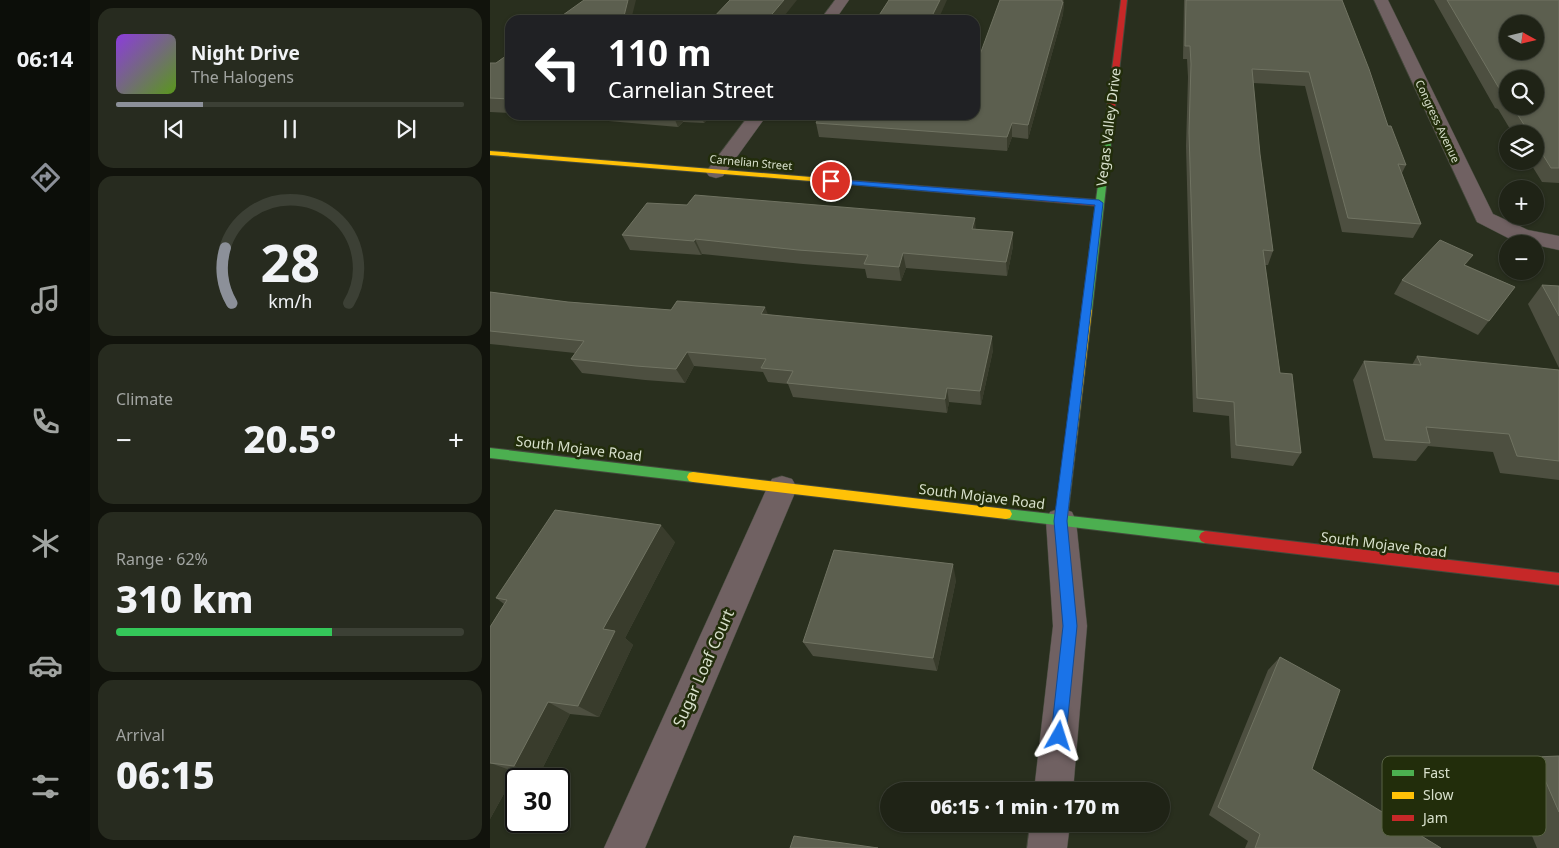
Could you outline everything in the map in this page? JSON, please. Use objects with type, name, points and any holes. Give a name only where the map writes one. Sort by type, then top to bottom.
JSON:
[{"type":"street","points":[[831,15],[842,0]]},
{"type":"street","name":"Vegas Valley Drive","points":[[1054,782],[1070,626],[1060,521],[1124,0]]},
{"type":"street","name":"Congress Avenue","points":[[1381,0],[1484,218],[1508,231],[1534,241],[1559,243]]},
{"type":"street","points":[[716,172],[754,120]]},
{"type":"street","name":"Carnelian Street","points":[[490,153],[1099,203]]},
{"type":"street","name":"South Mojave Road","points":[[490,453],[1559,579]]},
{"type":"street","name":"Sugar Loaf Court","points":[[624,848],[782,488]]},
{"type":"street","points":[[1048,848],[1049,832]]},
{"type":"building","points":[[584,0],[628,0],[624,15],[563,15]]},
{"type":"building","points":[[730,0],[784,0],[771,15],[716,15]]},
{"type":"building","points":[[889,0],[940,0],[932,15],[879,15]]},
{"type":"building","points":[[1000,0],[1062,0],[1028,125],[1012,123],[1007,137],[816,123],[818,120],[980,120],[980,54]]},
{"type":"building","points":[[1186,0],[1342,0],[1369,69],[1388,126],[1391,126],[1406,165],[1398,164],[1421,224],[1348,218],[1309,72],[1252,69],[1260,154],[1273,251],[1263,250],[1280,373],[1292,374],[1301,453],[1236,445],[1234,402],[1197,398],[1189,132],[1191,64],[1190,46],[1185,46]]},
{"type":"building","points":[[1447,0],[1559,0],[1559,168],[1551,168],[1544,157],[1544,125],[1524,125],[1518,115],[1544,115],[1544,70],[1499,70],[1499,88]]},
{"type":"building","points":[[505,57],[505,99],[490,98],[490,63],[496,63]]},
{"type":"building","points":[[695,195],[975,218],[972,229],[1013,232],[1006,262],[903,253],[899,267],[864,264],[868,255],[695,239],[694,241],[622,235],[647,203],[687,205]]},
{"type":"building","points":[[1440,240],[1473,255],[1464,265],[1515,287],[1489,321],[1402,280]]},
{"type":"building","points":[[1542,285],[1559,286],[1559,316]]},
{"type":"building","points":[[490,292],[568,302],[671,310],[677,301],[765,307],[761,314],[992,336],[980,391],[947,388],[945,399],[787,383],[793,371],[761,368],[766,359],[687,352],[676,369],[571,359],[584,341],[490,331]]},
{"type":"building","points":[[1417,356],[1559,370],[1559,461],[1517,456],[1509,434],[1426,427],[1430,443],[1385,440],[1364,361],[1421,365]]},
{"type":"building","points":[[555,510],[661,525],[603,629],[615,631],[578,706],[548,702],[514,766],[490,763],[490,627],[507,600],[496,598]]},
{"type":"building","points":[[834,550],[953,564],[933,658],[803,642]]},
{"type":"building","points":[[1280,657],[1340,690],[1312,769],[1382,812],[1382,836],[1421,836],[1441,848],[1255,848],[1260,834],[1218,807]]},
{"type":"building","points":[[1559,756],[1559,812],[1546,782],[1546,757]]},
{"type":"building","points":[[794,836],[878,848],[790,848]]},
{"type":"traffic: fast","points":[[1087,310],[1111,108]]},
{"type":"traffic: fast","points":[[490,453],[693,477]]},
{"type":"traffic: fast","points":[[1006,514],[1205,537]]},
{"type":"traffic: slow","points":[[490,153],[835,181]]},
{"type":"traffic: slow","points":[[1061,521],[1087,310]]},
{"type":"traffic: slow","points":[[693,477],[1006,514]]},
{"type":"traffic: jam","points":[[1111,108],[1124,0]]},
{"type":"traffic: jam","points":[[835,181],[1099,203]]},
{"type":"traffic: jam","points":[[1205,537],[1559,579]]},
{"type":"route","points":[[831,181],[1099,203],[1060,521],[1070,626],[1059,736]]}]
